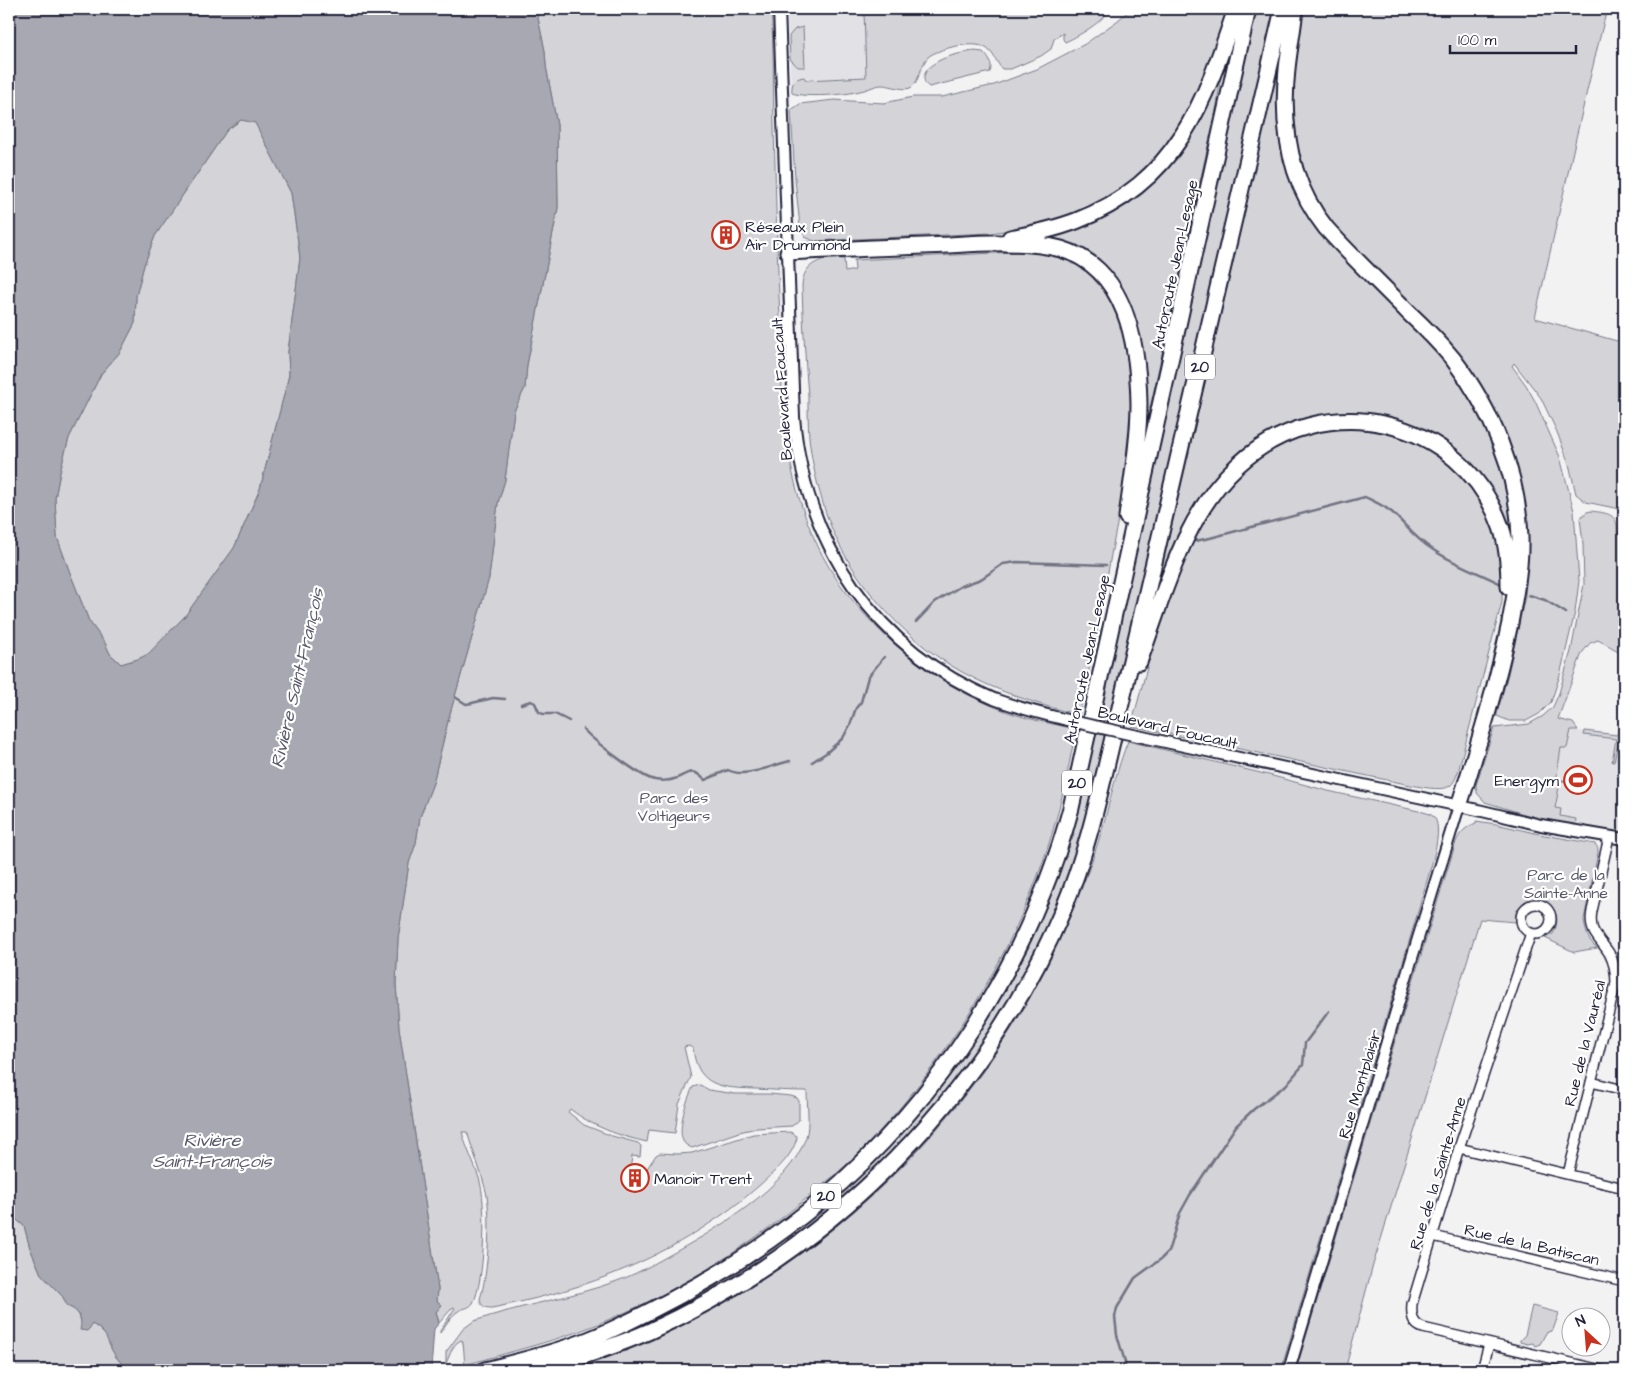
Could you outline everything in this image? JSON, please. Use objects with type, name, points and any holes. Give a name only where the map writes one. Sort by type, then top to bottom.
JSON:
[{"type":"highway","points":[[987,243],[1049,230],[1083,218],[1110,206],[1153,174],[1177,144],[1201,102],[1217,65],[1236,9]]},
{"type":"highway","name":"Autoroute Jean-Lesage","points":[[485,1370],[555,1351],[600,1335],[658,1307],[722,1272],[765,1243],[819,1202],[875,1150],[916,1104],[960,1046],[994,991],[1022,938],[1046,884],[1071,808],[1248,9]]},
{"type":"highway","name":"20","points":[[538,1370],[586,1356],[650,1331],[698,1307],[750,1277],[800,1242],[853,1200],[899,1157],[932,1121],[967,1077],[1000,1029],[1024,989],[1069,896],[1083,854],[1116,725],[1283,9]]},
{"type":"highway","points":[[1295,9],[1286,71],[1285,109],[1290,150],[1302,189],[1313,210],[1332,234],[1433,336],[1452,358],[1483,405],[1504,454],[1515,494],[1520,537],[1519,570],[1508,634],[1501,666],[1459,806]]},
{"type":"highway","points":[[788,252],[987,243],[1050,247],[1070,252],[1084,259],[1110,282],[1127,318],[1136,359],[1139,412],[1116,608]]},
{"type":"highway","points":[[1116,725],[1176,561],[1203,508],[1229,473],[1253,451],[1280,435],[1310,425],[1351,420],[1389,425],[1412,433],[1436,446],[1464,468],[1490,504],[1503,534],[1509,570],[1508,634]]},
{"type":"street","name":"Boulevard Foucault","points":[[779,9],[794,403],[798,453],[813,509],[826,542],[861,597],[882,621],[908,646],[936,668],[996,700],[1024,709],[1541,825],[1624,839]]},
{"type":"street","name":"Rue Montplaisir","points":[[1289,1370],[1416,943],[1459,806]]},
{"type":"street","name":"Rue de la Vauréal","points":[[1568,1174],[1591,1082],[1620,990],[1610,954],[1596,937],[1591,922],[1609,837]]},
{"type":"street","name":"Rue de la Sainte-Anne","points":[[1489,1344],[1418,1326],[1412,1319],[1412,1304],[1459,1148],[1531,933]]},
{"type":"street","points":[[1591,1082],[1624,1090]]},
{"type":"street","points":[[1459,1148],[1624,1188]]},
{"type":"street","name":"Rue de la Batiscan","points":[[1433,1236],[1624,1282]]},
{"type":"street","points":[[1482,1370],[1489,1344],[1601,1370]]},
{"type":"shaded area","points":[[787,9],[864,9],[866,78],[806,80],[791,88]]},
{"type":"shaded area","points":[[1624,703],[1624,833],[1550,821],[1558,780],[1557,774],[1561,747],[1567,747],[1571,730],[1617,735]]},
{"type":"green space","name":"Parc des Voltigeurs","points":[[536,9],[771,9],[782,407],[793,475],[808,524],[823,556],[840,584],[875,625],[915,661],[959,690],[983,702],[1025,717],[1076,729],[1052,835],[1025,908],[1008,945],[968,1016],[945,1049],[921,1082],[868,1144],[831,1178],[764,1232],[693,1278],[599,1324],[465,1365],[462,1340],[454,1346],[446,1363],[446,1352],[463,1329],[474,1321],[623,1279],[686,1246],[727,1221],[767,1190],[784,1173],[797,1155],[806,1137],[808,1127],[807,1091],[733,1088],[714,1083],[700,1071],[693,1048],[688,1046],[684,1047],[691,1077],[679,1104],[675,1133],[649,1130],[647,1142],[607,1130],[588,1121],[570,1109],[568,1112],[584,1125],[612,1136],[638,1143],[641,1146],[640,1157],[632,1156],[628,1186],[639,1188],[642,1170],[646,1170],[656,1155],[660,1153],[692,1153],[753,1134],[790,1132],[797,1136],[797,1138],[787,1157],[762,1183],[728,1211],[690,1236],[630,1267],[610,1275],[537,1298],[492,1308],[487,1308],[481,1304],[480,1299],[488,1245],[488,1202],[482,1176],[467,1132],[462,1132],[482,1189],[484,1241],[482,1260],[480,1278],[473,1303],[454,1314],[440,1333],[455,1308],[453,1307],[439,1323],[436,1311],[442,1305],[437,1301],[438,1289],[399,1028],[396,984],[398,939],[409,863],[416,843],[420,817],[433,783],[449,717],[489,578],[498,503],[505,480],[514,410],[525,388],[527,365],[558,208],[557,125]]},
{"type":"green space","points":[[864,9],[1108,9],[1097,23],[1083,33],[1065,42],[1063,33],[1054,39],[1051,49],[1041,56],[1011,69],[1002,69],[991,52],[986,48],[965,45],[948,48],[928,57],[914,85],[909,88],[902,89],[882,85],[836,95],[816,96],[792,93],[793,84],[796,80],[804,77],[806,80],[866,77]]},
{"type":"green space","points":[[1131,9],[1228,9],[1208,69],[1196,97],[1162,155],[1140,176],[1108,198],[1080,212],[1035,226],[991,233],[814,241],[805,237],[800,226],[791,110],[800,104],[834,100],[884,103],[913,97],[942,97],[994,85],[1037,69],[1085,44]]},
{"type":"green space","points":[[1256,9],[1275,9],[1192,363],[1111,722],[1098,719]]},
{"type":"green space","points":[[1302,9],[1607,9],[1535,318],[1624,343],[1624,510],[1586,502],[1576,494],[1569,464],[1541,398],[1514,363],[1512,366],[1535,401],[1560,457],[1574,511],[1579,581],[1575,612],[1560,675],[1551,702],[1539,714],[1526,721],[1509,721],[1497,716],[1525,596],[1528,554],[1526,515],[1516,470],[1446,340],[1340,233],[1322,208],[1309,185],[1298,149],[1293,102],[1294,65]]},
{"type":"green space","points":[[803,27],[805,67],[798,67],[790,59],[789,36],[795,29]]},
{"type":"green space","points":[[974,51],[983,52],[987,57],[991,64],[990,72],[929,87],[926,84],[924,77],[926,71],[937,61]]},
{"type":"green space","points":[[1225,62],[1145,431],[1111,275],[1031,238],[1142,191]]},
{"type":"green space","points":[[1276,76],[1281,77],[1299,189],[1435,344],[1481,411],[1510,489],[1516,561],[1474,473],[1366,416],[1243,453],[1164,580],[1160,576]]},
{"type":"green space","points":[[241,120],[255,122],[291,193],[300,258],[288,352],[289,375],[260,489],[234,548],[185,616],[148,655],[121,664],[110,654],[105,643],[89,621],[57,537],[55,498],[61,467],[69,438],[101,374],[120,352],[135,323],[136,296],[144,265],[155,236],[227,130]]},
{"type":"green space","points":[[1015,252],[1046,254],[1068,259],[1087,268],[1094,274],[1113,302],[1125,335],[1131,371],[1132,409],[1124,486],[1079,715],[1019,697],[990,686],[962,672],[939,658],[895,621],[858,576],[843,551],[831,526],[822,500],[810,445],[802,286],[803,278],[810,266],[822,260],[844,259],[845,272],[855,270],[854,260]]},
{"type":"green space","points":[[1324,427],[1371,427],[1417,443],[1436,454],[1454,469],[1478,497],[1497,530],[1502,557],[1502,602],[1458,772],[1453,783],[1446,788],[1435,789],[1416,786],[1131,726],[1159,625],[1184,558],[1199,527],[1218,498],[1241,471],[1265,450],[1279,442]]},
{"type":"green space","points":[[1591,511],[1610,515],[1616,521],[1617,533],[1624,535],[1624,654],[1598,640],[1590,643],[1582,653],[1558,719],[1573,723],[1578,730],[1571,730],[1567,748],[1561,748],[1558,779],[1572,782],[1559,780],[1555,808],[1561,809],[1560,816],[1576,819],[1575,826],[1537,818],[1485,802],[1477,793],[1476,785],[1494,728],[1529,724],[1543,716],[1553,707],[1559,693],[1571,651],[1584,584],[1580,518]]},
{"type":"green space","points":[[1624,703],[1624,735],[1623,739],[1619,738],[1614,762],[1612,762],[1616,739],[1584,735],[1585,731],[1617,735]]},
{"type":"green space","points":[[1095,733],[1106,736],[1079,847],[1070,867],[1071,869],[1027,968],[989,1034],[939,1102],[899,1147],[852,1191],[777,1251],[706,1295],[641,1327],[639,1324],[797,1228],[841,1192],[873,1163],[917,1115],[961,1055],[964,1055],[996,1001],[998,1002],[1029,947],[1030,937],[1065,853],[1070,847],[1068,843],[1069,840],[1072,840],[1074,834],[1072,829]]},
{"type":"green space","points":[[1128,741],[1328,791],[1424,812],[1434,817],[1437,824],[1436,846],[1429,873],[1281,1370],[572,1370],[638,1345],[704,1314],[767,1277],[827,1234],[882,1186],[934,1133],[980,1075],[1021,1014],[1055,949],[1093,857],[1117,772]]},
{"type":"green space","name":"Parc de la Sainte-Anne","points":[[1476,821],[1595,844],[1598,848],[1598,853],[1584,919],[1591,942],[1597,948],[1574,952],[1545,938],[1553,934],[1557,921],[1555,911],[1539,901],[1530,901],[1522,905],[1516,911],[1516,922],[1480,919],[1373,1265],[1345,1370],[1296,1370],[1456,842],[1461,833],[1476,823]]},
{"type":"green space","points":[[700,1085],[709,1090],[735,1094],[769,1094],[797,1098],[799,1101],[799,1120],[792,1126],[757,1128],[692,1148],[683,1141],[681,1135],[682,1121],[693,1087]]},
{"type":"green space","points":[[9,1213],[24,1226],[30,1248],[41,1274],[63,1297],[67,1306],[77,1312],[81,1322],[91,1323],[108,1338],[115,1356],[128,1370],[9,1370]]},
{"type":"green space","points":[[1532,1306],[1559,1313],[1553,1330],[1546,1333],[1540,1344],[1535,1346],[1533,1343],[1520,1342],[1525,1335]]},
{"type":"water","name":"Rivière Saint-François","points":[[9,9],[536,9],[557,125],[558,208],[527,365],[525,388],[514,411],[505,480],[498,503],[489,578],[449,717],[433,783],[420,817],[416,843],[409,863],[398,939],[396,984],[399,1028],[438,1289],[437,1301],[442,1305],[436,1312],[439,1323],[434,1329],[431,1370],[128,1370],[116,1357],[102,1331],[92,1324],[87,1331],[80,1330],[81,1321],[79,1315],[75,1310],[67,1306],[63,1297],[41,1274],[30,1248],[24,1226],[9,1213]],"holes":[[[241,120],[255,123],[291,193],[298,242],[300,258],[288,352],[289,375],[260,489],[234,548],[185,616],[148,654],[121,664],[110,654],[105,643],[89,621],[57,537],[55,498],[61,467],[69,438],[101,374],[120,352],[135,323],[136,296],[144,265],[155,236],[227,130]]]},
{"type":"waterway","points":[[1195,541],[1365,497],[1392,512],[1422,542],[1440,554],[1501,584]]},
{"type":"waterway","points":[[916,622],[935,602],[961,586],[981,579],[1003,564],[1017,562],[1106,565]]},
{"type":"waterway","points":[[1529,595],[1545,600],[1566,613]]},
{"type":"waterway","points":[[812,762],[843,738],[856,708],[861,702],[868,677],[884,657]]},
{"type":"waterway","points":[[455,697],[466,704],[493,698],[505,699]]},
{"type":"waterway","points":[[521,704],[531,701],[535,703],[539,712],[555,714],[569,721]]},
{"type":"waterway","points":[[583,729],[606,749],[639,773],[657,780],[672,780],[693,772],[705,780],[728,770],[742,773],[750,772],[790,761]]},
{"type":"waterway","points":[[1125,1370],[1125,1362],[1117,1335],[1115,1317],[1117,1308],[1135,1278],[1168,1252],[1180,1213],[1236,1126],[1254,1109],[1286,1085],[1303,1065],[1305,1043],[1329,1011]]},
{"type":"place","name":"Réseaux Plein Air Drummond","points":[[726,235]]},
{"type":"place","name":"Energym","points":[[1578,780]]},
{"type":"place","name":"Manoir Trent","points":[[635,1178]]}]
